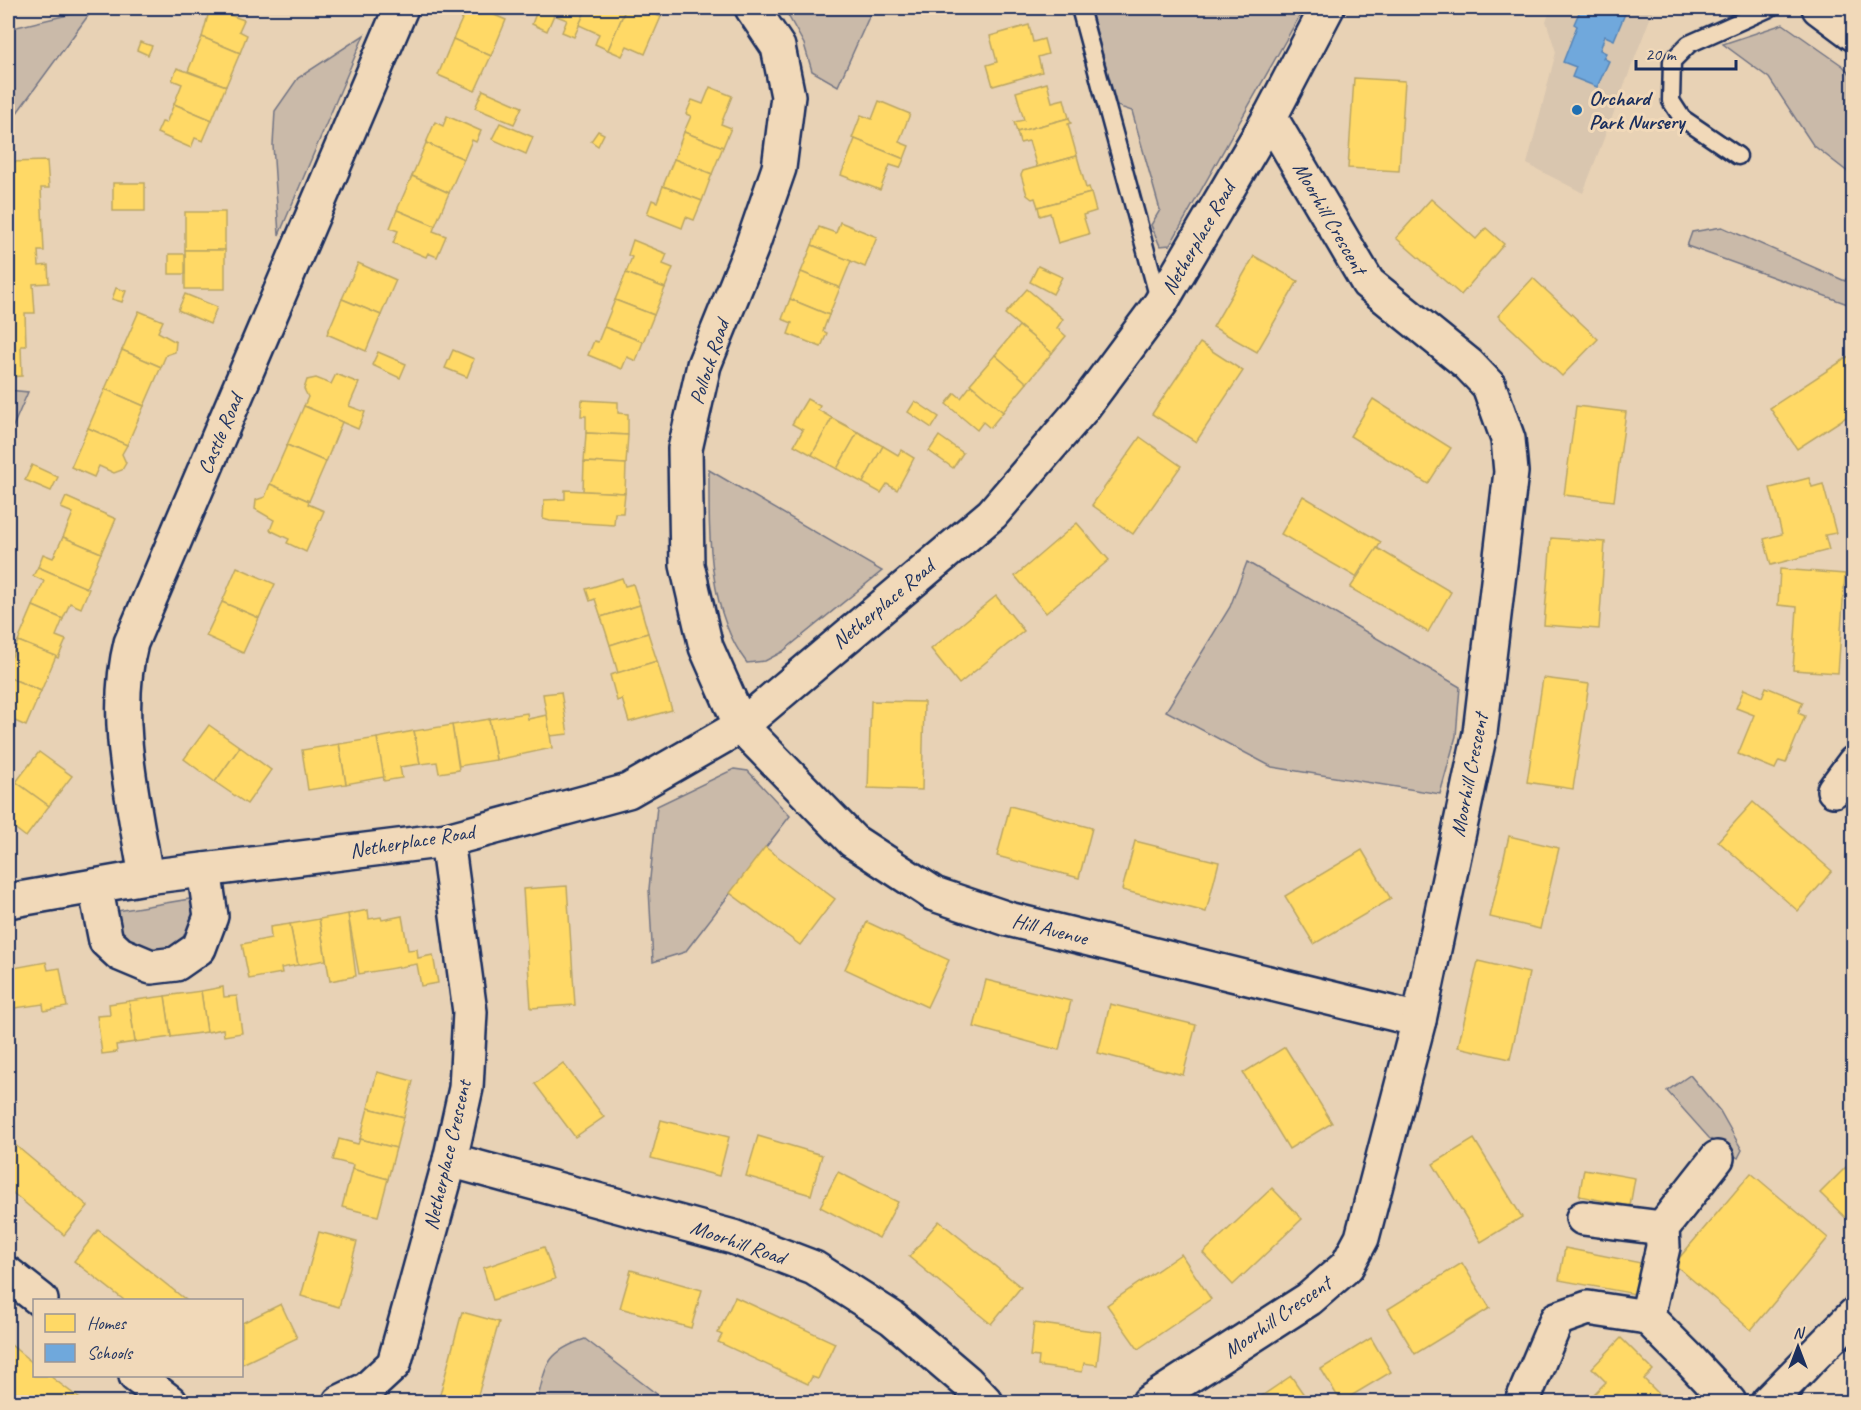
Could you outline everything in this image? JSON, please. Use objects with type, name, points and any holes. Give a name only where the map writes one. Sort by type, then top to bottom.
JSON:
[{"type":"street","name":"Castle Road","points":[[146,877],[127,745],[124,700],[125,669],[131,643],[401,8]]},
{"type":"street","name":"Pollock Road","points":[[741,726],[706,647],[687,565],[685,449],[704,365],[751,249],[779,168],[788,96],[778,46],[752,8]]},
{"type":"street","name":"Netherplace Road","points":[[8,901],[146,877],[447,840],[628,791],[741,726],[992,514],[1082,409],[1160,304],[1270,117],[1327,8]]},
{"type":"street","points":[[1819,8],[1854,34]]},
{"type":"street","name":"Moorhill Crescent","points":[[1149,1402],[1309,1299],[1347,1266],[1362,1238],[1419,1020],[1479,733],[1511,472],[1508,439],[1489,386],[1468,364],[1368,283],[1270,117]]},
{"type":"street","name":"Hill Avenue","points":[[741,726],[853,841],[934,894],[1008,919],[1419,1020]]},
{"type":"street","points":[[1834,790],[1854,763]]},
{"type":"street","name":"Netherplace Crescent","points":[[340,1402],[367,1389],[394,1364],[450,1160],[466,1088],[470,1012],[447,840]]},
{"type":"street","points":[[95,886],[106,941],[120,954],[151,967],[176,964],[199,948],[212,916],[204,870]]},
{"type":"street","points":[[1647,1317],[1663,1247],[1662,1228],[1717,1158]]},
{"type":"street","name":"Moorhill Road","points":[[450,1160],[733,1237],[814,1268],[892,1318],[967,1382],[986,1402]]},
{"type":"street","points":[[1583,1218],[1662,1228]]},
{"type":"street","points":[[8,1274],[40,1299]]},
{"type":"street","points":[[1522,1402],[1557,1319],[1588,1308],[1647,1317],[1729,1402]]},
{"type":"street","points":[[1768,1402],[1854,1315]]},
{"type":"street","points":[[1818,1402],[1854,1364]]},
{"type":"street","points":[[136,1377],[170,1402]]},
{"type":"lane","points":[[1080,8],[1160,304]]},
{"type":"lane","points":[[1738,156],[1682,118],[1671,101],[1672,61],[1689,44],[1770,8]]},
{"type":"shaded area","points":[[784,8],[873,8],[838,86],[812,71],[804,44]]},
{"type":"shaded area","points":[[1090,8],[1304,8],[1170,245],[1160,246],[1151,225],[1160,210],[1132,111],[1117,106]]},
{"type":"shaded area","name":"Orchard Park Nursery","points":[[1552,8],[1654,8],[1583,193],[1527,164],[1556,52],[1546,21]]},
{"type":"shaded area","points":[[93,9],[8,125],[8,29]]},
{"type":"shaded area","points":[[1783,24],[1843,66],[1853,77],[1853,176],[1813,145],[1769,78],[1723,44]]},
{"type":"shaded area","points":[[364,35],[279,235],[273,145],[275,111],[298,78]]},
{"type":"shaded area","points":[[1722,227],[1845,281],[1853,268],[1853,306],[1687,246],[1692,232]]},
{"type":"shaded area","points":[[8,390],[28,392],[8,438]]},
{"type":"shaded area","points":[[709,470],[882,571],[782,652],[765,661],[747,663],[734,642],[717,595],[710,545]]},
{"type":"shaded area","points":[[1247,562],[1460,687],[1456,736],[1440,794],[1272,767],[1166,711],[1230,607]]},
{"type":"shaded area","points":[[734,769],[748,771],[790,816],[685,952],[653,962],[649,889],[657,806]]},
{"type":"shaded area","points":[[202,897],[202,924],[167,957],[127,952],[105,913]]},
{"type":"shaded area","points":[[1690,1075],[1720,1111],[1742,1150],[1738,1158],[1709,1138],[1667,1091]]},
{"type":"shaded area","points":[[585,1339],[667,1402],[537,1402],[546,1369],[555,1355],[562,1349]]},
{"type":"building: Homes","points":[[210,8],[244,20],[239,31],[247,35],[240,53],[202,37]]},
{"type":"building: Homes","points":[[467,8],[478,8],[506,20],[491,56],[453,39]]},
{"type":"building: Homes","points":[[538,8],[587,8],[574,37],[562,32],[567,20],[554,15],[547,31],[532,24]]},
{"type":"building: Homes","points":[[587,8],[626,8],[608,50],[595,44],[599,34],[579,25]]},
{"type":"building: Homes","points":[[626,8],[638,8],[661,17],[645,54],[627,46],[622,56],[608,50]]},
{"type":"building: Homes","points":[[1029,25],[1033,42],[1044,39],[1048,54],[1038,57],[1042,72],[993,86],[987,65],[997,62],[990,36]]},
{"type":"building: Homes","points":[[202,37],[240,53],[226,86],[188,71]]},
{"type":"building: Homes","points":[[453,39],[491,56],[475,91],[438,75]]},
{"type":"building: Homes","points":[[140,42],[152,46],[148,55],[137,50]]},
{"type":"building: Homes","points":[[177,68],[226,86],[212,120],[174,104],[182,84],[172,80]]},
{"type":"building: Homes","points":[[1354,78],[1405,81],[1399,171],[1348,168]]},
{"type":"building: Homes","points":[[1047,83],[1052,102],[1064,99],[1069,118],[1017,132],[1014,122],[1024,120],[1016,92]]},
{"type":"building: Homes","points":[[710,87],[732,96],[721,124],[731,128],[723,147],[684,132],[691,116],[686,114],[692,100],[703,104]]},
{"type":"building: Homes","points":[[483,90],[522,107],[514,124],[475,108]]},
{"type":"building: Homes","points":[[879,101],[910,114],[899,142],[909,146],[904,159],[852,138],[861,115],[872,119]]},
{"type":"building: Homes","points":[[174,104],[212,120],[203,141],[195,138],[191,148],[157,133],[162,122],[166,123]]},
{"type":"building: Homes","points":[[447,116],[481,131],[476,142],[472,140],[464,159],[426,143],[435,122],[443,126]]},
{"type":"building: Homes","points":[[1069,118],[1071,123],[1068,124],[1077,156],[1037,167],[1029,141],[1020,143],[1017,132]]},
{"type":"building: Homes","points":[[500,123],[533,137],[526,154],[492,139]]},
{"type":"building: Homes","points":[[598,131],[604,134],[598,146],[591,141]]},
{"type":"building: Homes","points":[[684,132],[723,147],[712,174],[674,159]]},
{"type":"building: Homes","points":[[855,139],[904,159],[900,168],[890,165],[880,190],[841,175]]},
{"type":"building: Homes","points":[[426,143],[464,159],[449,193],[412,176]]},
{"type":"building: Homes","points":[[1077,156],[1086,188],[1089,187],[1091,193],[1038,207],[1035,198],[1032,199],[1027,195],[1021,175],[1023,171]]},
{"type":"building: Homes","points":[[674,159],[712,174],[702,201],[663,186]]},
{"type":"building: Homes","points":[[47,161],[49,188],[41,188],[44,251],[38,251],[39,266],[48,265],[49,283],[33,284],[35,313],[25,313],[26,346],[21,346],[22,376],[8,377],[8,162]]},
{"type":"building: Homes","points":[[412,176],[449,193],[435,226],[397,210]]},
{"type":"building: Homes","points":[[113,183],[145,183],[145,211],[113,211]]},
{"type":"building: Homes","points":[[663,186],[702,201],[694,220],[686,217],[682,228],[647,214],[652,200],[657,202]]},
{"type":"building: Homes","points":[[1091,193],[1096,211],[1083,215],[1089,234],[1058,243],[1050,213],[1040,216],[1038,207]]},
{"type":"building: Homes","points":[[1431,199],[1476,239],[1486,228],[1504,244],[1461,295],[1396,238]]},
{"type":"building: Homes","points":[[397,210],[435,226],[433,231],[446,236],[437,257],[428,253],[426,257],[393,243],[398,231],[390,228]]},
{"type":"building: Homes","points":[[185,212],[225,212],[225,250],[185,250]]},
{"type":"building: Homes","points":[[840,222],[877,237],[865,267],[812,245],[819,227],[836,233]]},
{"type":"building: Homes","points":[[633,240],[667,254],[663,264],[673,268],[665,288],[626,273],[632,257],[628,255]]},
{"type":"building: Homes","points":[[812,245],[851,261],[840,288],[801,272]]},
{"type":"building: Homes","points":[[185,250],[225,250],[225,289],[185,289]]},
{"type":"building: Homes","points":[[169,254],[185,254],[185,274],[169,274]]},
{"type":"building: Homes","points":[[1254,256],[1298,281],[1257,352],[1213,327]]},
{"type":"building: Homes","points":[[358,263],[396,280],[381,315],[342,299]]},
{"type":"building: Homes","points":[[1038,266],[1062,277],[1053,294],[1030,282]]},
{"type":"building: Homes","points":[[801,272],[840,288],[829,315],[790,299]]},
{"type":"building: Homes","points":[[626,273],[665,288],[654,315],[615,300]]},
{"type":"building: Homes","points":[[1533,278],[1598,339],[1562,376],[1498,316]]},
{"type":"building: Homes","points":[[116,288],[126,291],[122,302],[112,299]]},
{"type":"building: Homes","points":[[1027,289],[1063,319],[1057,328],[1066,336],[1052,353],[1005,314]]},
{"type":"building: Homes","points":[[185,294],[217,307],[210,324],[178,310]]},
{"type":"building: Homes","points":[[342,299],[381,315],[366,351],[327,334]]},
{"type":"building: Homes","points":[[790,299],[829,315],[823,331],[827,333],[821,347],[788,334],[792,323],[782,319]]},
{"type":"building: Homes","points":[[615,300],[654,315],[643,342],[604,327]]},
{"type":"building: Homes","points":[[139,311],[163,321],[158,332],[176,342],[175,352],[166,355],[161,367],[122,350]]},
{"type":"building: Homes","points":[[1019,326],[1052,353],[1027,383],[995,355]]},
{"type":"building: Homes","points":[[604,327],[643,342],[636,361],[627,357],[622,369],[588,355],[594,341],[598,342]]},
{"type":"building: Homes","points":[[1200,343],[1243,371],[1196,442],[1152,414]]},
{"type":"building: Homes","points":[[122,350],[161,367],[144,406],[105,389]]},
{"type":"building: Homes","points":[[453,350],[474,359],[467,377],[445,368]]},
{"type":"building: Homes","points":[[378,352],[406,364],[400,378],[372,365]]},
{"type":"building: Homes","points":[[1854,353],[1854,412],[1797,449],[1770,408]]},
{"type":"building: Homes","points":[[995,355],[1027,383],[1003,412],[970,384]]},
{"type":"building: Homes","points":[[336,374],[359,383],[349,406],[365,412],[358,429],[304,406],[308,397],[304,389],[307,380],[316,378],[331,384]]},
{"type":"building: Homes","points":[[971,385],[1003,412],[990,428],[983,422],[977,430],[946,404],[955,393],[961,398]]},
{"type":"building: Homes","points":[[105,389],[144,406],[127,445],[88,428]]},
{"type":"building: Homes","points":[[807,399],[820,406],[818,410],[832,418],[812,455],[794,445],[803,430],[792,424]]},
{"type":"building: Homes","points":[[1373,399],[1451,448],[1428,484],[1350,436]]},
{"type":"building: Homes","points":[[582,400],[618,402],[618,413],[628,414],[628,435],[586,433],[586,416],[581,416]]},
{"type":"building: Homes","points":[[915,401],[939,417],[932,428],[908,412]]},
{"type":"building: Homes","points":[[304,406],[342,422],[326,462],[287,445]]},
{"type":"building: Homes","points":[[1576,406],[1626,412],[1614,501],[1564,495]]},
{"type":"building: Homes","points":[[832,418],[858,432],[837,469],[812,455]]},
{"type":"building: Homes","points":[[88,428],[127,445],[122,454],[126,463],[122,470],[114,473],[99,466],[94,477],[71,467]]},
{"type":"building: Homes","points":[[858,432],[883,446],[863,483],[837,469]]},
{"type":"building: Homes","points":[[586,433],[628,435],[626,464],[584,462]]},
{"type":"building: Homes","points":[[939,436],[963,453],[953,468],[929,451]]},
{"type":"building: Homes","points":[[1140,437],[1181,466],[1133,534],[1092,505]]},
{"type":"building: Homes","points":[[287,445],[326,462],[309,501],[270,484]]},
{"type":"building: Homes","points":[[883,446],[898,455],[901,450],[914,458],[897,490],[887,484],[881,493],[863,483]]},
{"type":"building: Homes","points":[[584,462],[626,464],[625,493],[583,491]]},
{"type":"building: Homes","points":[[32,465],[58,477],[51,491],[25,480]]},
{"type":"building: Homes","points":[[1809,478],[1812,487],[1823,484],[1836,533],[1825,535],[1829,550],[1771,565],[1764,539],[1782,534],[1770,488]]},
{"type":"building: Homes","points":[[270,484],[309,501],[308,504],[324,511],[306,552],[287,543],[289,539],[270,530],[274,520],[255,509],[256,500],[265,497]]},
{"type":"building: Homes","points":[[565,490],[625,493],[623,513],[615,513],[614,525],[543,519],[544,500],[565,499]]},
{"type":"building: Homes","points":[[1303,496],[1381,542],[1367,566],[1364,564],[1356,577],[1281,534]]},
{"type":"building: Homes","points":[[66,497],[116,519],[101,553],[63,537],[73,513],[61,508]]},
{"type":"building: Homes","points":[[1077,523],[1109,560],[1046,613],[1015,576]]},
{"type":"building: Homes","points":[[63,537],[101,553],[86,588],[38,567],[43,554],[53,558]]},
{"type":"building: Homes","points":[[1551,538],[1605,542],[1599,629],[1544,625]]},
{"type":"building: Homes","points":[[1377,548],[1451,592],[1428,632],[1350,588]]},
{"type":"building: Homes","points":[[38,567],[89,589],[81,608],[70,603],[63,619],[33,606],[44,581],[33,576]]},
{"type":"building: Homes","points":[[237,567],[275,584],[259,618],[222,602]]},
{"type":"building: Homes","points":[[1780,569],[1845,574],[1838,673],[1793,670],[1797,607],[1778,605]]},
{"type":"building: Homes","points":[[622,578],[625,586],[633,584],[640,605],[601,617],[595,599],[590,601],[586,589]]},
{"type":"building: Homes","points":[[996,596],[1024,631],[959,684],[931,649]]},
{"type":"building: Homes","points":[[222,602],[259,618],[243,653],[206,636]]},
{"type":"building: Homes","points":[[640,605],[648,633],[610,645],[601,617]]},
{"type":"building: Homes","points":[[33,606],[63,619],[56,636],[66,640],[58,658],[18,641]]},
{"type":"building: Homes","points":[[648,633],[657,661],[618,673],[610,645]]},
{"type":"building: Homes","points":[[18,641],[56,656],[41,691],[8,677],[8,666]]},
{"type":"building: Homes","points":[[657,661],[672,710],[629,722],[622,699],[617,701],[610,675]]},
{"type":"building: Homes","points":[[8,677],[41,691],[26,726],[8,718]]},
{"type":"building: Homes","points":[[1543,678],[1589,684],[1573,789],[1527,782]]},
{"type":"building: Homes","points":[[1766,687],[1803,702],[1798,713],[1805,716],[1786,763],[1779,761],[1775,769],[1738,754],[1754,715],[1736,708],[1744,689],[1762,697]]},
{"type":"building: Homes","points":[[561,692],[568,734],[550,736],[543,694]]},
{"type":"building: Homes","points":[[871,701],[924,702],[922,790],[868,788]]},
{"type":"building: Homes","points":[[527,713],[528,719],[547,715],[552,748],[496,760],[489,719]]},
{"type":"building: Homes","points":[[489,719],[496,760],[459,766],[452,725]]},
{"type":"building: Homes","points":[[209,725],[240,747],[215,782],[184,759]]},
{"type":"building: Homes","points":[[452,725],[459,770],[439,773],[437,762],[420,764],[414,731]]},
{"type":"building: Homes","points":[[414,731],[420,764],[400,767],[402,778],[384,781],[377,738]]},
{"type":"building: Homes","points":[[377,738],[384,777],[346,784],[339,744]]},
{"type":"building: Homes","points":[[339,744],[346,784],[308,790],[302,750]]},
{"type":"building: Homes","points":[[240,747],[271,770],[247,804],[215,782]]},
{"type":"building: Homes","points":[[39,752],[72,776],[49,806],[16,782]]},
{"type":"building: Homes","points":[[16,782],[49,806],[26,837],[8,823],[8,794]]},
{"type":"building: Homes","points":[[1753,802],[1832,871],[1798,911],[1718,841]]},
{"type":"building: Homes","points":[[1010,806],[1092,828],[1079,878],[997,856]]},
{"type":"building: Homes","points":[[1509,836],[1559,848],[1540,929],[1490,917]]},
{"type":"building: Homes","points":[[1135,841],[1219,862],[1206,912],[1122,890]]},
{"type":"building: Homes","points":[[765,847],[835,899],[800,945],[730,893]]},
{"type":"building: Homes","points":[[1362,850],[1391,899],[1314,944],[1285,896]]},
{"type":"building: Homes","points":[[567,886],[575,1005],[531,1008],[523,889]]},
{"type":"building: Homes","points":[[368,910],[369,919],[381,917],[382,920],[402,916],[408,950],[417,949],[418,958],[433,955],[438,983],[421,986],[417,964],[359,974],[348,914]]},
{"type":"building: Homes","points":[[348,914],[356,976],[330,981],[319,919]]},
{"type":"building: Homes","points":[[319,919],[326,960],[298,965],[290,924]]},
{"type":"building: Homes","points":[[867,922],[949,960],[927,1007],[845,969]]},
{"type":"building: Homes","points":[[290,924],[298,965],[281,968],[282,973],[249,979],[242,944],[271,938],[270,927]]},
{"type":"building: Homes","points":[[1478,961],[1529,973],[1510,1059],[1458,1047]]},
{"type":"building: Homes","points":[[46,962],[48,970],[60,968],[67,1007],[44,1011],[43,1004],[8,1009],[8,969]]},
{"type":"building: Homes","points":[[986,980],[1071,1001],[1059,1050],[974,1027]]},
{"type":"building: Homes","points":[[223,987],[224,997],[237,996],[242,1033],[224,1036],[223,1029],[207,1032],[201,991]]},
{"type":"building: Homes","points":[[201,991],[207,1032],[171,1037],[165,996]]},
{"type":"building: Homes","points":[[165,996],[171,1037],[135,1042],[129,1001]]},
{"type":"building: Homes","points":[[129,1001],[135,1042],[116,1045],[117,1052],[102,1054],[97,1016],[110,1015],[109,1004]]},
{"type":"building: Homes","points":[[1110,1004],[1196,1025],[1183,1075],[1098,1053]]},
{"type":"building: Homes","points":[[1285,1047],[1332,1123],[1289,1149],[1243,1073]]},
{"type":"building: Homes","points":[[563,1063],[604,1117],[575,1137],[535,1084]]},
{"type":"building: Homes","points":[[377,1072],[413,1081],[404,1117],[368,1108]]},
{"type":"building: Homes","points":[[368,1108],[404,1117],[396,1148],[360,1139]]},
{"type":"building: Homes","points":[[661,1120],[729,1137],[719,1176],[651,1158]]},
{"type":"building: Homes","points":[[758,1136],[822,1155],[811,1195],[746,1176]]},
{"type":"building: Homes","points":[[8,1139],[88,1206],[64,1235],[8,1189]]},
{"type":"building: Homes","points":[[339,1139],[358,1144],[360,1139],[396,1148],[388,1179],[352,1169],[353,1165],[333,1160]]},
{"type":"building: Homes","points":[[1474,1139],[1522,1217],[1481,1242],[1433,1164]]},
{"type":"building: Homes","points":[[1854,1159],[1854,1226],[1820,1193]]},
{"type":"building: Homes","points":[[352,1169],[388,1179],[378,1216],[342,1207]]},
{"type":"building: Homes","points":[[1584,1169],[1635,1178],[1630,1206],[1579,1196]]},
{"type":"building: Homes","points":[[838,1172],[898,1202],[879,1238],[820,1207]]},
{"type":"building: Homes","points":[[1751,1173],[1828,1238],[1751,1330],[1674,1264]]},
{"type":"building: Homes","points":[[1272,1188],[1302,1219],[1233,1285],[1203,1253]]},
{"type":"building: Homes","points":[[939,1221],[1021,1287],[991,1324],[909,1257]]},
{"type":"building: Homes","points":[[98,1230],[185,1299],[123,1299],[74,1261]]},
{"type":"building: Homes","points":[[319,1232],[357,1242],[339,1307],[301,1296]]},
{"type":"building: Homes","points":[[544,1247],[555,1279],[493,1300],[483,1268]]},
{"type":"building: Homes","points":[[1565,1248],[1641,1263],[1635,1294],[1559,1280]]},
{"type":"building: Homes","points":[[1181,1254],[1211,1299],[1138,1349],[1107,1305]]},
{"type":"building: Homes","points":[[1462,1263],[1490,1308],[1415,1354],[1388,1309]]},
{"type":"building: Homes","points":[[631,1270],[702,1290],[691,1328],[620,1308]]},
{"type":"building: Homes","points":[[735,1297],[835,1343],[818,1379],[812,1377],[808,1384],[718,1342],[722,1335],[718,1333]]},
{"type":"building: Homes","points":[[281,1304],[297,1338],[243,1364],[243,1323]]},
{"type":"building: Homes","points":[[462,1312],[499,1322],[476,1402],[438,1402]]},
{"type":"building: Homes","points":[[1034,1323],[1101,1332],[1097,1365],[1084,1363],[1082,1372],[1038,1366],[1039,1357],[1030,1356]]},
{"type":"building: Homes","points":[[1371,1338],[1391,1372],[1341,1402],[1321,1369]]},
{"type":"building: Homes","points":[[1621,1338],[1653,1370],[1644,1379],[1667,1402],[1590,1402],[1595,1397],[1593,1395],[1606,1382],[1592,1368]]},
{"type":"building: Homes","points":[[11,1345],[33,1363],[33,1377],[51,1377],[84,1402],[22,1402],[8,1391],[8,1349]]},
{"type":"building: Homes","points":[[1291,1376],[1309,1402],[1253,1402]]},
{"type":"building: Homes","points":[[866,1396],[906,1399],[906,1402],[865,1402]]},
{"type":"building: Schools","name":"Orchard Park Nursery","points":[[1581,8],[1627,9],[1614,40],[1605,36],[1600,50],[1606,53],[1603,58],[1609,61],[1597,87],[1572,77],[1576,67],[1563,62],[1577,26],[1574,24]]},
{"type":"place","name":"Orchard Park Nursery","points":[[1577,110]]}]
